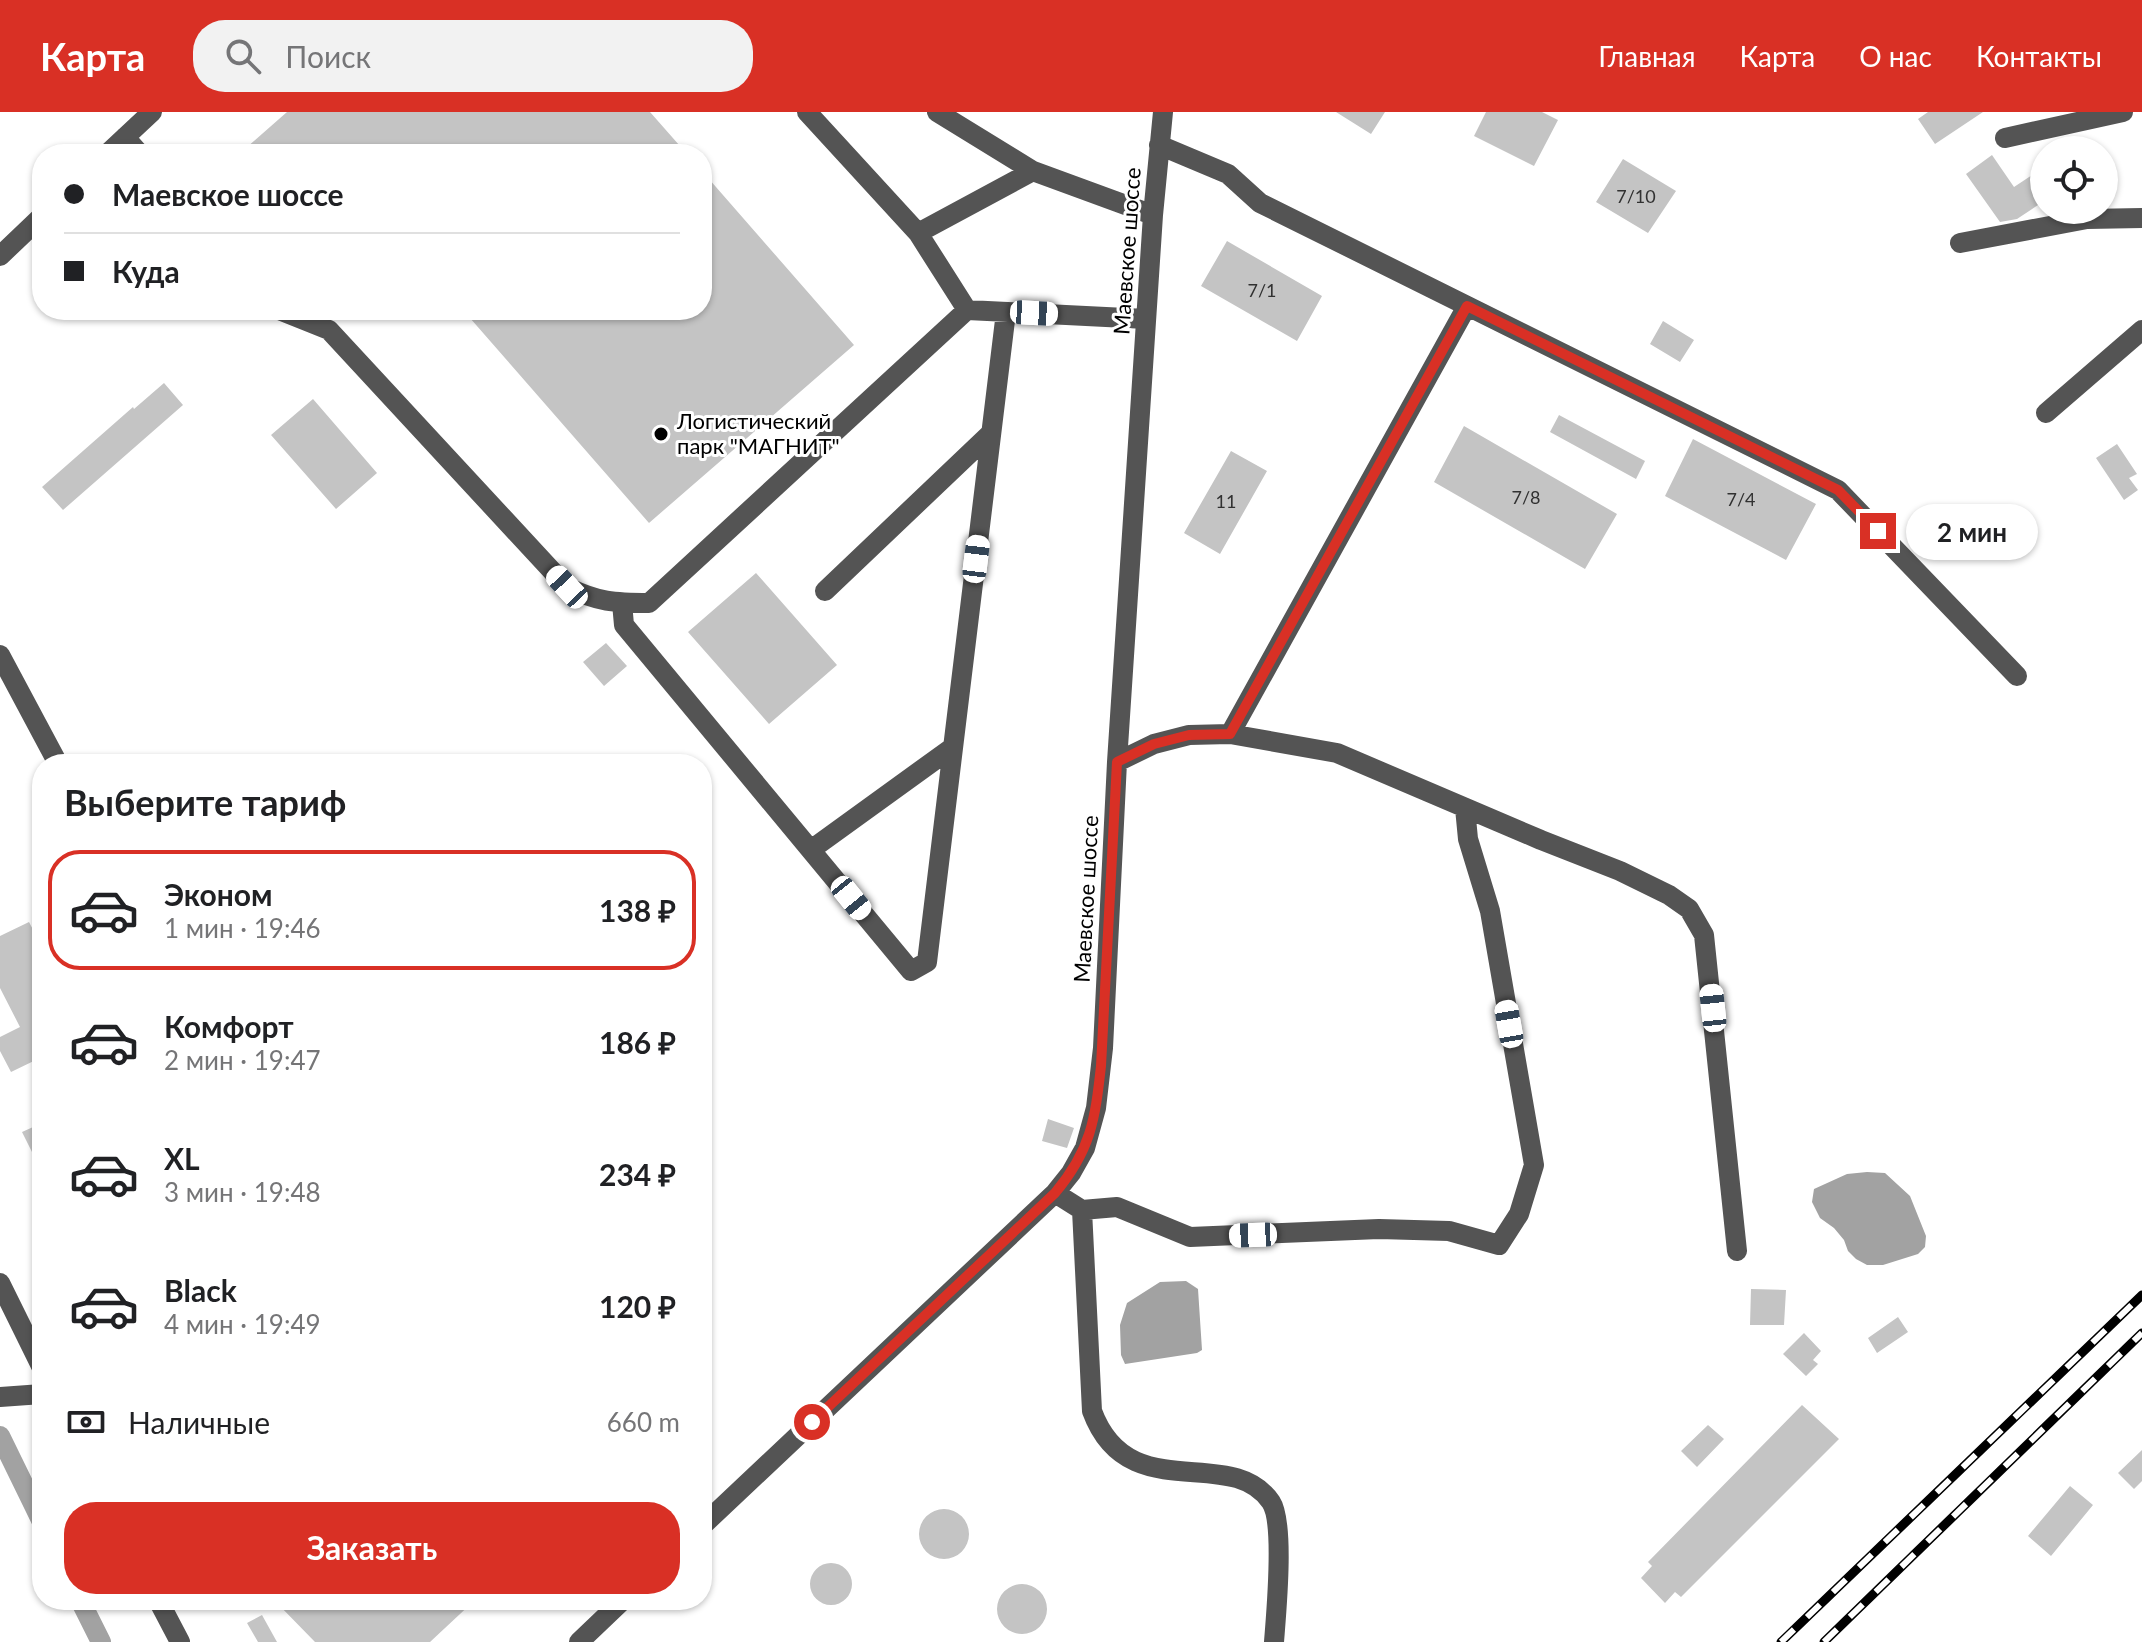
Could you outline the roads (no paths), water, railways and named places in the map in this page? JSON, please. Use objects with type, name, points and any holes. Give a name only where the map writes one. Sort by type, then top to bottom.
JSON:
[{"type":"street","points":[[118,144],[152,112]]},
{"type":"street","points":[[807,112],[918,233],[967,310]]},
{"type":"street","points":[[937,112],[1033,171],[1153,215]]},
{"type":"street","points":[[2005,138],[2123,112]]},
{"type":"street","name":"Маевское шоссе","points":[[712,1517],[1055,1193],[1085,1148],[1096,1108],[1103,1048],[1117,762],[1159,145],[1157,115]]},
{"type":"street","points":[[125,137],[131,144]]},
{"type":"street","points":[[1159,145],[1228,174],[1260,203],[1838,490],[2017,676]]},
{"type":"street","points":[[918,233],[1033,171]]},
{"type":"street","points":[[1960,243],[2087,219],[2142,218]]},
{"type":"street","points":[[0,256],[32,226]]},
{"type":"street","points":[[1230,734],[1467,306]]},
{"type":"street","points":[[304,320],[329,330],[567,587],[593,599],[649,603],[967,310],[1146,319]]},
{"type":"street","points":[[622,603],[624,625],[911,971],[927,962],[1006,312]]},
{"type":"street","points":[[2046,413],[2142,330]]},
{"type":"street","points":[[825,591],[991,433]]},
{"type":"street","points":[[0,655],[53,754]]},
{"type":"street","points":[[1117,762],[1154,744],[1189,735],[1230,734],[1337,753],[1620,871],[1669,895],[1689,909],[1704,935],[1706,949],[1737,1251]]},
{"type":"street","points":[[812,849],[953,747]]},
{"type":"street","points":[[1055,1193],[1082,1210],[1117,1207],[1190,1237],[1379,1229],[1435,1230],[1499,1245],[1519,1214],[1534,1165],[1490,911],[1468,839],[1465,808]]},
{"type":"street","points":[[1082,1210],[1092,1411],[1099,1429],[1113,1447],[1135,1462],[1167,1470],[1245,1479],[1272,1503],[1278,1543],[1278,1603],[1274,1642]]},
{"type":"street","points":[[0,1283],[32,1348]]},
{"type":"street","points":[[0,1397],[32,1395]]},
{"type":"street","points":[[163,1610],[180,1642]]},
{"type":"street","points":[[579,1642],[613,1610]]},
{"type":"waterway","points":[[0,1436],[32,1502]]},
{"type":"waterway","points":[[85,1610],[101,1642]]},
{"type":"railway","points":[[1781,1642],[2142,1295]]},
{"type":"railway","points":[[1824,1642],[2142,1333]]},
{"type":"place","name":"Логистический парк \"МАГНИТ\"","points":[[661,434]]}]
